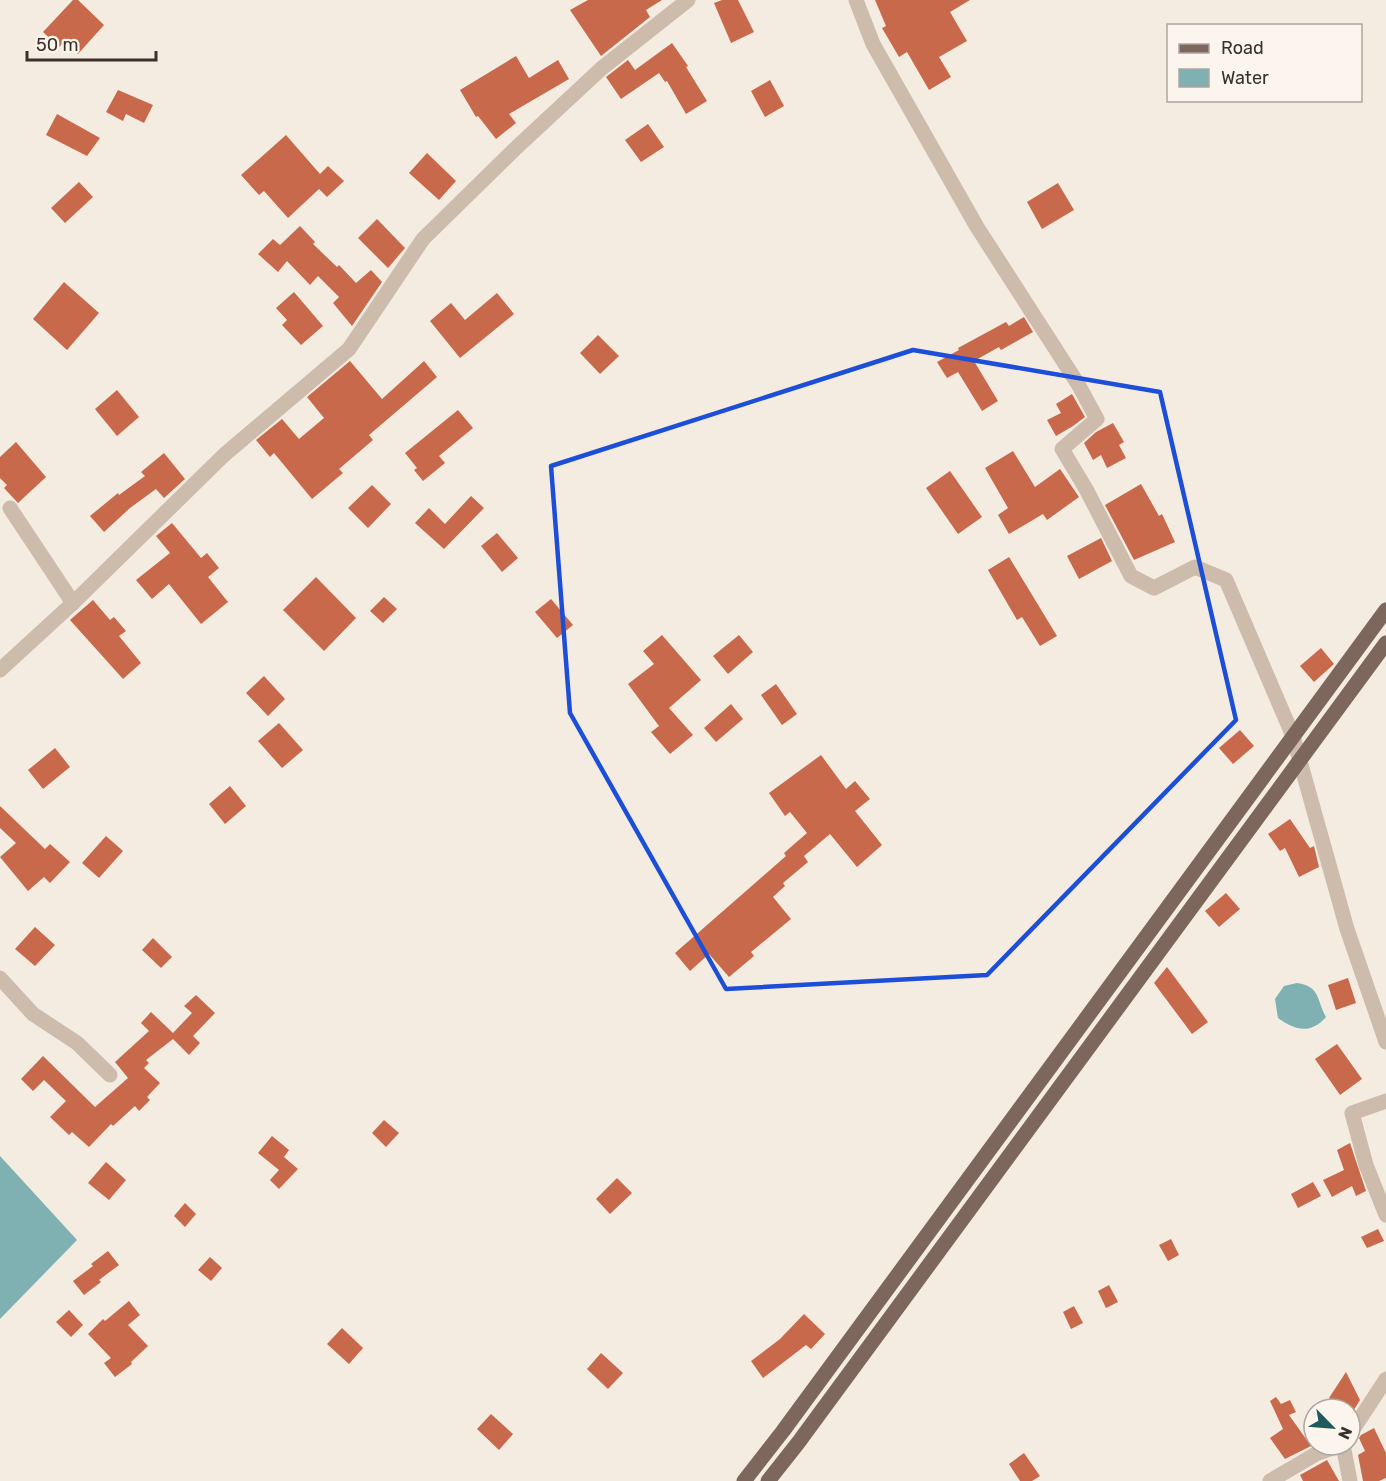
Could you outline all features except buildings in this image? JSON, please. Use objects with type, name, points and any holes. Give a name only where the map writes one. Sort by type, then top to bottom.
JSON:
[{"type":"main road","points":[[744,1481],[1386,610]]},
{"type":"main road","points":[[768,1481],[1386,644]]},
{"type":"street","points":[[0,670],[74,603],[224,455],[349,349],[423,239],[466,197],[602,68],[688,0]]},
{"type":"street","points":[[856,0],[873,44],[972,217],[1078,384],[1097,419],[1062,448],[1131,576],[1154,588],[1195,567],[1226,580],[1293,736],[1347,929],[1386,1042]]},
{"type":"street","points":[[10,508],[74,603]]},
{"type":"street","points":[[0,978],[33,1014],[77,1043],[110,1075]]},
{"type":"street","points":[[1386,1101],[1352,1113],[1366,1165],[1386,1215]]},
{"type":"street","points":[[1362,1416],[1386,1379]]},
{"type":"street","points":[[1270,1481],[1311,1457]]},
{"type":"street","points":[[1345,1457],[1350,1481]]},
{"type":"highlighted area","points":[[913,350],[1160,392],[1236,720],[987,975],[726,989],[570,713],[551,466]]},
{"type":"water","points":[[1297,983],[1310,987],[1314,991],[1326,1017],[1320,1023],[1308,1028],[1296,1028],[1278,1018],[1275,999],[1284,986]]},
{"type":"water","points":[[0,1156],[77,1240],[0,1319]]}]
